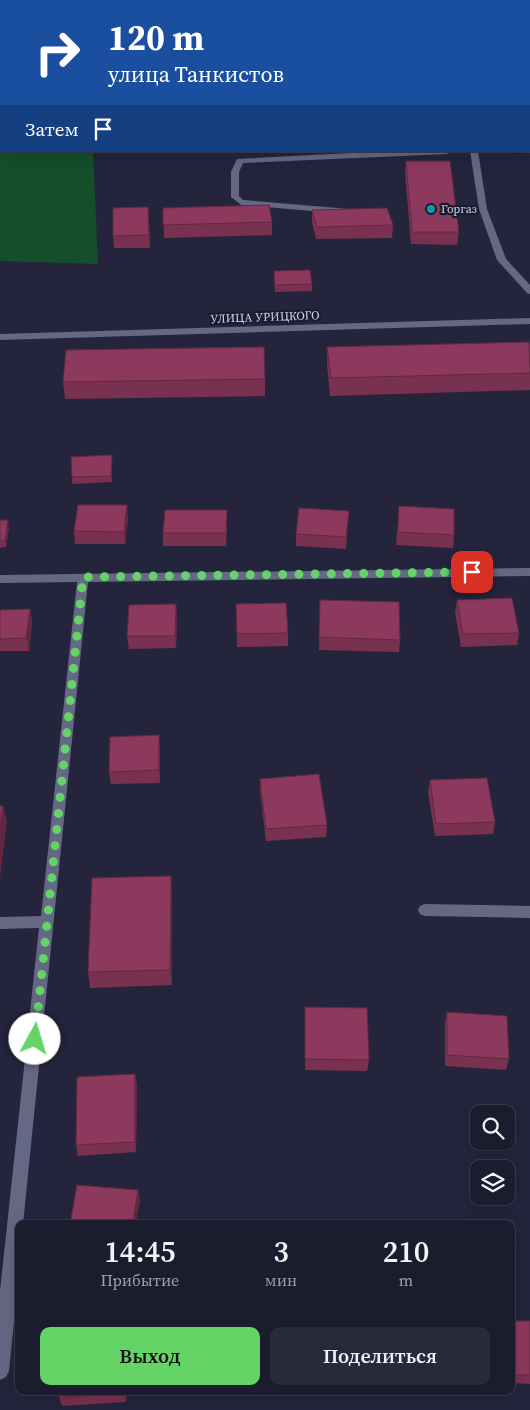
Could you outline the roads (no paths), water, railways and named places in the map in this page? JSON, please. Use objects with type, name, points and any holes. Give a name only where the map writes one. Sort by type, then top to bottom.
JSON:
[{"type":"street","points":[[347,211],[241,202],[235,197],[235,172],[240,161],[426,152]]},
{"type":"street","points":[[474,152],[483,209],[502,260],[530,291]]},
{"type":"street","name":"УЛИЦА УРИЦКОГО","points":[[0,337],[530,321]]},
{"type":"street","points":[[0,578],[530,572]]},
{"type":"street","points":[[16,1220],[83,577]]},
{"type":"street","points":[[425,910],[530,912]]},
{"type":"street","points":[[0,923],[47,922]]},
{"type":"street","points":[[0,1370],[15,1227]]},
{"type":"place","name":"Горгаз","points":[[431,209]]}]
